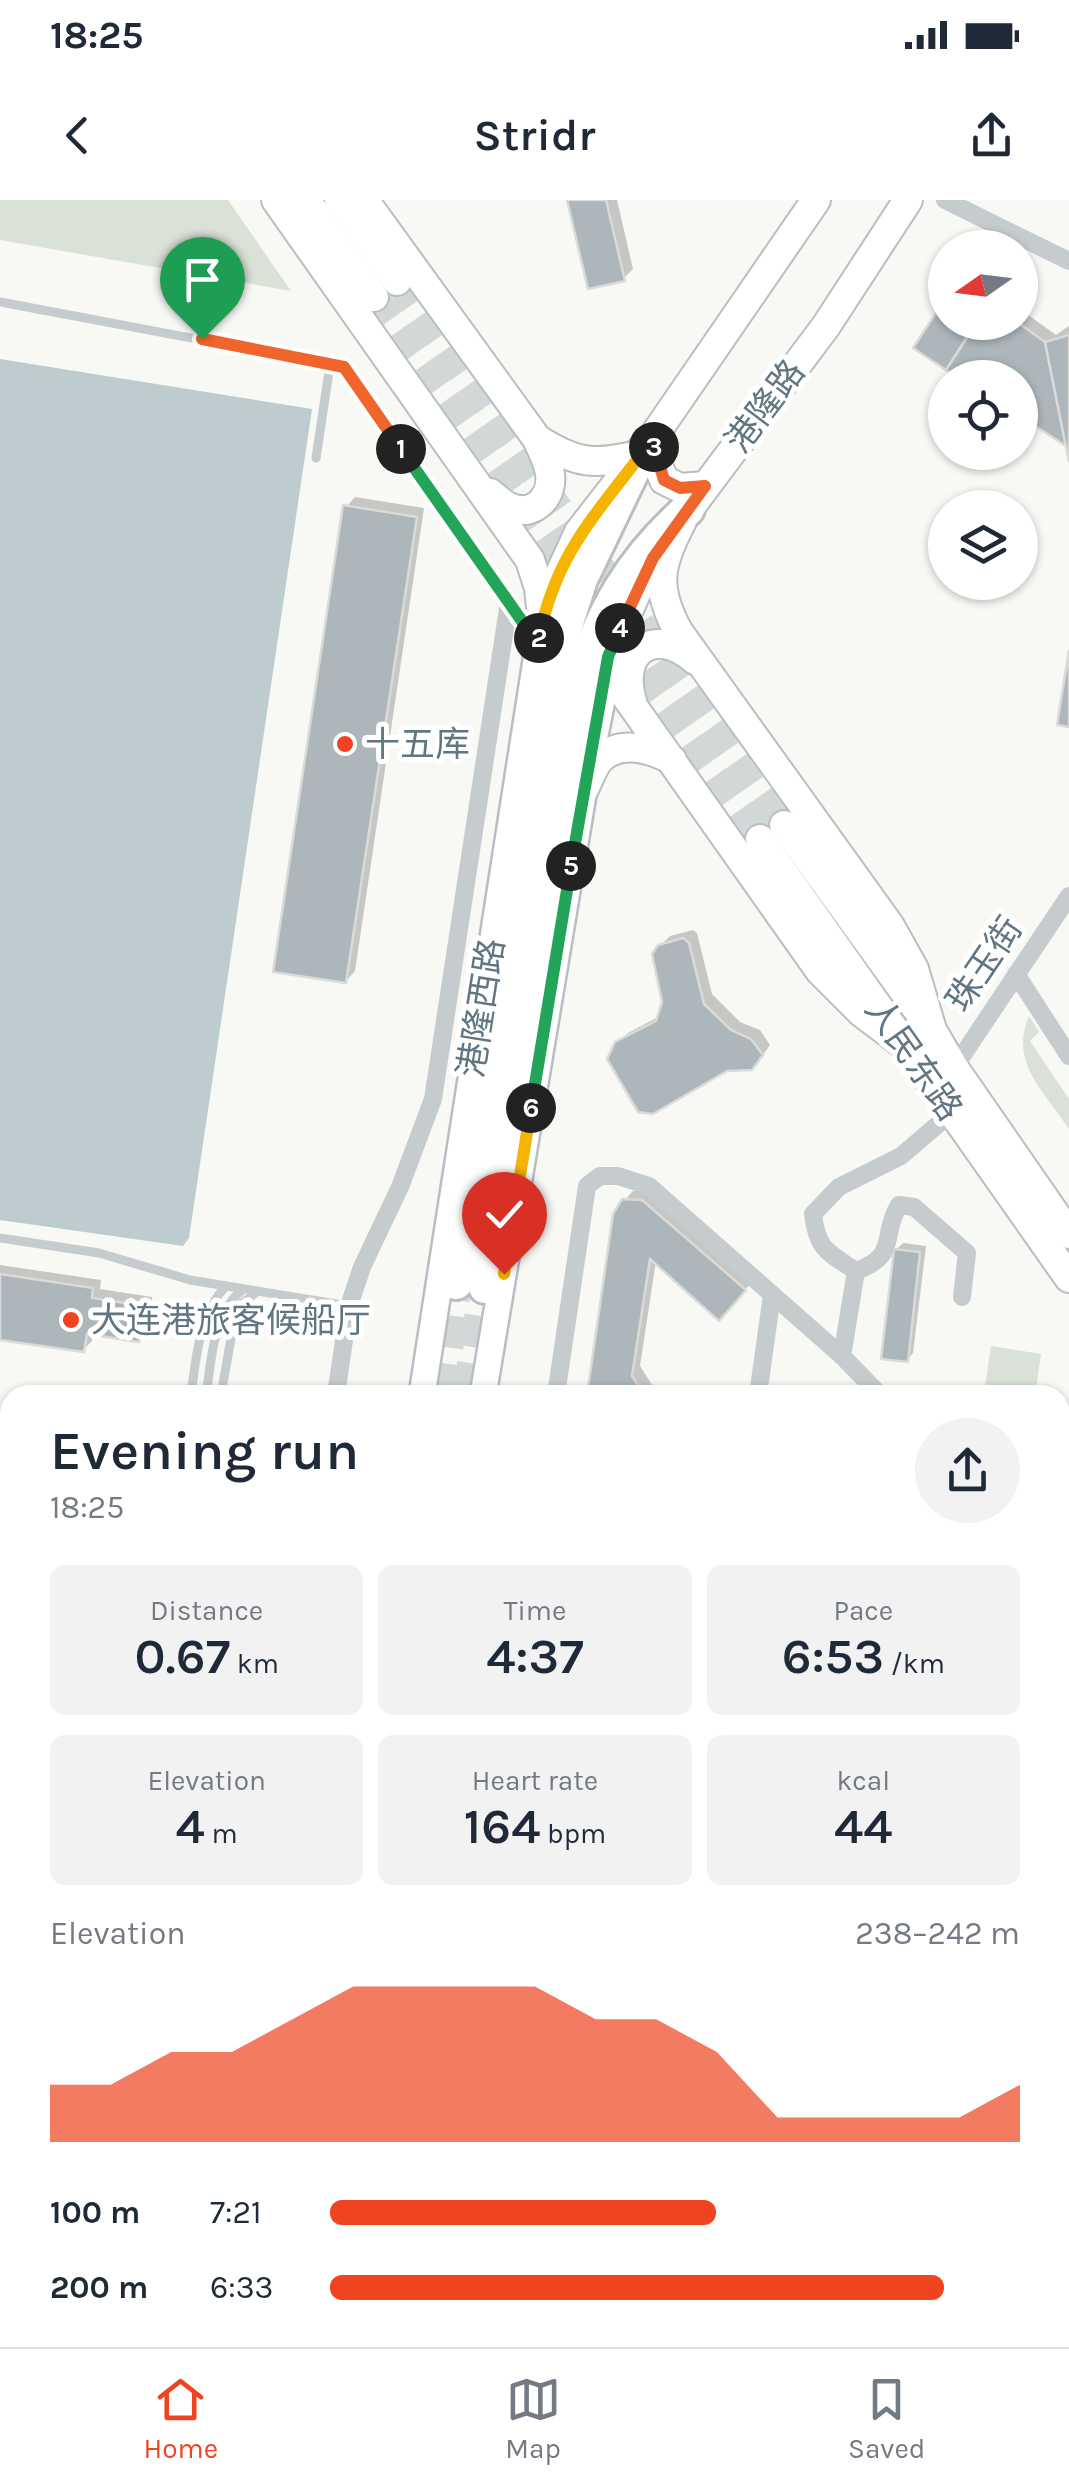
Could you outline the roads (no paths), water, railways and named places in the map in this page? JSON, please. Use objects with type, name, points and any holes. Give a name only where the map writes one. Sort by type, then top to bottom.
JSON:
[{"type":"highway","points":[[647,446],[581,580],[547,636],[471,1285],[580,685],[590,648],[629,573],[654,540],[697,497]]},
{"type":"main road","points":[[276,200],[530,560],[547,636]]},
{"type":"main road","points":[[306,200],[385,289],[339,200]]},
{"type":"main road","points":[[364,200],[538,439],[550,470],[546,498],[536,508],[519,510],[506,506],[476,483]]},
{"type":"main road","name":"港隆路","points":[[647,446],[816,200]]},
{"type":"main road","name":"港隆路","points":[[608,671],[608,657],[640,582],[697,497],[826,326],[908,200]]},
{"type":"main road","points":[[538,439],[568,458],[584,462],[603,462],[647,446],[664,480],[697,497],[666,552],[661,589],[666,610],[890,926],[914,969],[932,1030]]},
{"type":"main road","name":"港隆西路","points":[[424,1385],[532,679],[545,656],[547,636]]},
{"type":"main road","points":[[634,707],[626,682],[628,663],[654,644],[668,644],[687,653],[708,672]]},
{"type":"main road","points":[[608,671],[820,970],[860,1012],[902,1043]]},
{"type":"main road","name":"港隆西路","points":[[485,1385],[584,789],[608,671]]},
{"type":"main road","points":[[584,789],[598,760],[613,750],[644,748],[672,760]]},
{"type":"main road","name":"人民东路","points":[[1069,1234],[932,1030],[772,832],[902,1043],[1069,1278]]},
{"type":"street","points":[[944,200],[1069,261]]},
{"type":"street","points":[[337,1385],[349,1306],[362,1267],[420,1140],[433,1099],[509,602]]},
{"type":"street","name":"珠玉街","points":[[954,1068],[1069,896]]},
{"type":"street","points":[[1016,974],[1069,1056]]},
{"type":"street","points":[[942,1120],[901,1156],[839,1187],[814,1214],[816,1236],[824,1250],[856,1270],[876,1264],[888,1247],[899,1205],[914,1207],[967,1253],[962,1297]]},
{"type":"street","points":[[557,1385],[587,1186],[600,1176],[618,1176],[650,1186],[870,1385]]},
{"type":"street","points":[[842,1356],[856,1270]]},
{"type":"street","points":[[759,1385],[772,1296]]},
{"type":"lane","points":[[0,302],[344,367],[509,602],[547,636]]},
{"type":"lane","points":[[316,458],[330,364]]},
{"type":"lane","points":[[0,1238],[100,1253],[190,1280],[349,1306]]},
{"type":"lane","points":[[193,1385],[204,1321],[226,1286]]},
{"type":"lane","points":[[208,1385],[220,1320],[228,1304],[243,1289]]},
{"type":"lane","points":[[223,1385],[235,1316],[241,1304],[258,1291]]},
{"type":"tunnel","points":[[397,281],[784,825]]},
{"type":"tunnel","points":[[374,297],[760,839]]},
{"type":"tunnel","points":[[442,1385],[456,1283]]},
{"type":"tunnel","points":[[470,1385],[485,1287]]},
{"type":"place","name":"十五库","points":[[345,744]]},
{"type":"place","name":"大连港旅客候船厅","points":[[71,1320]]}]
